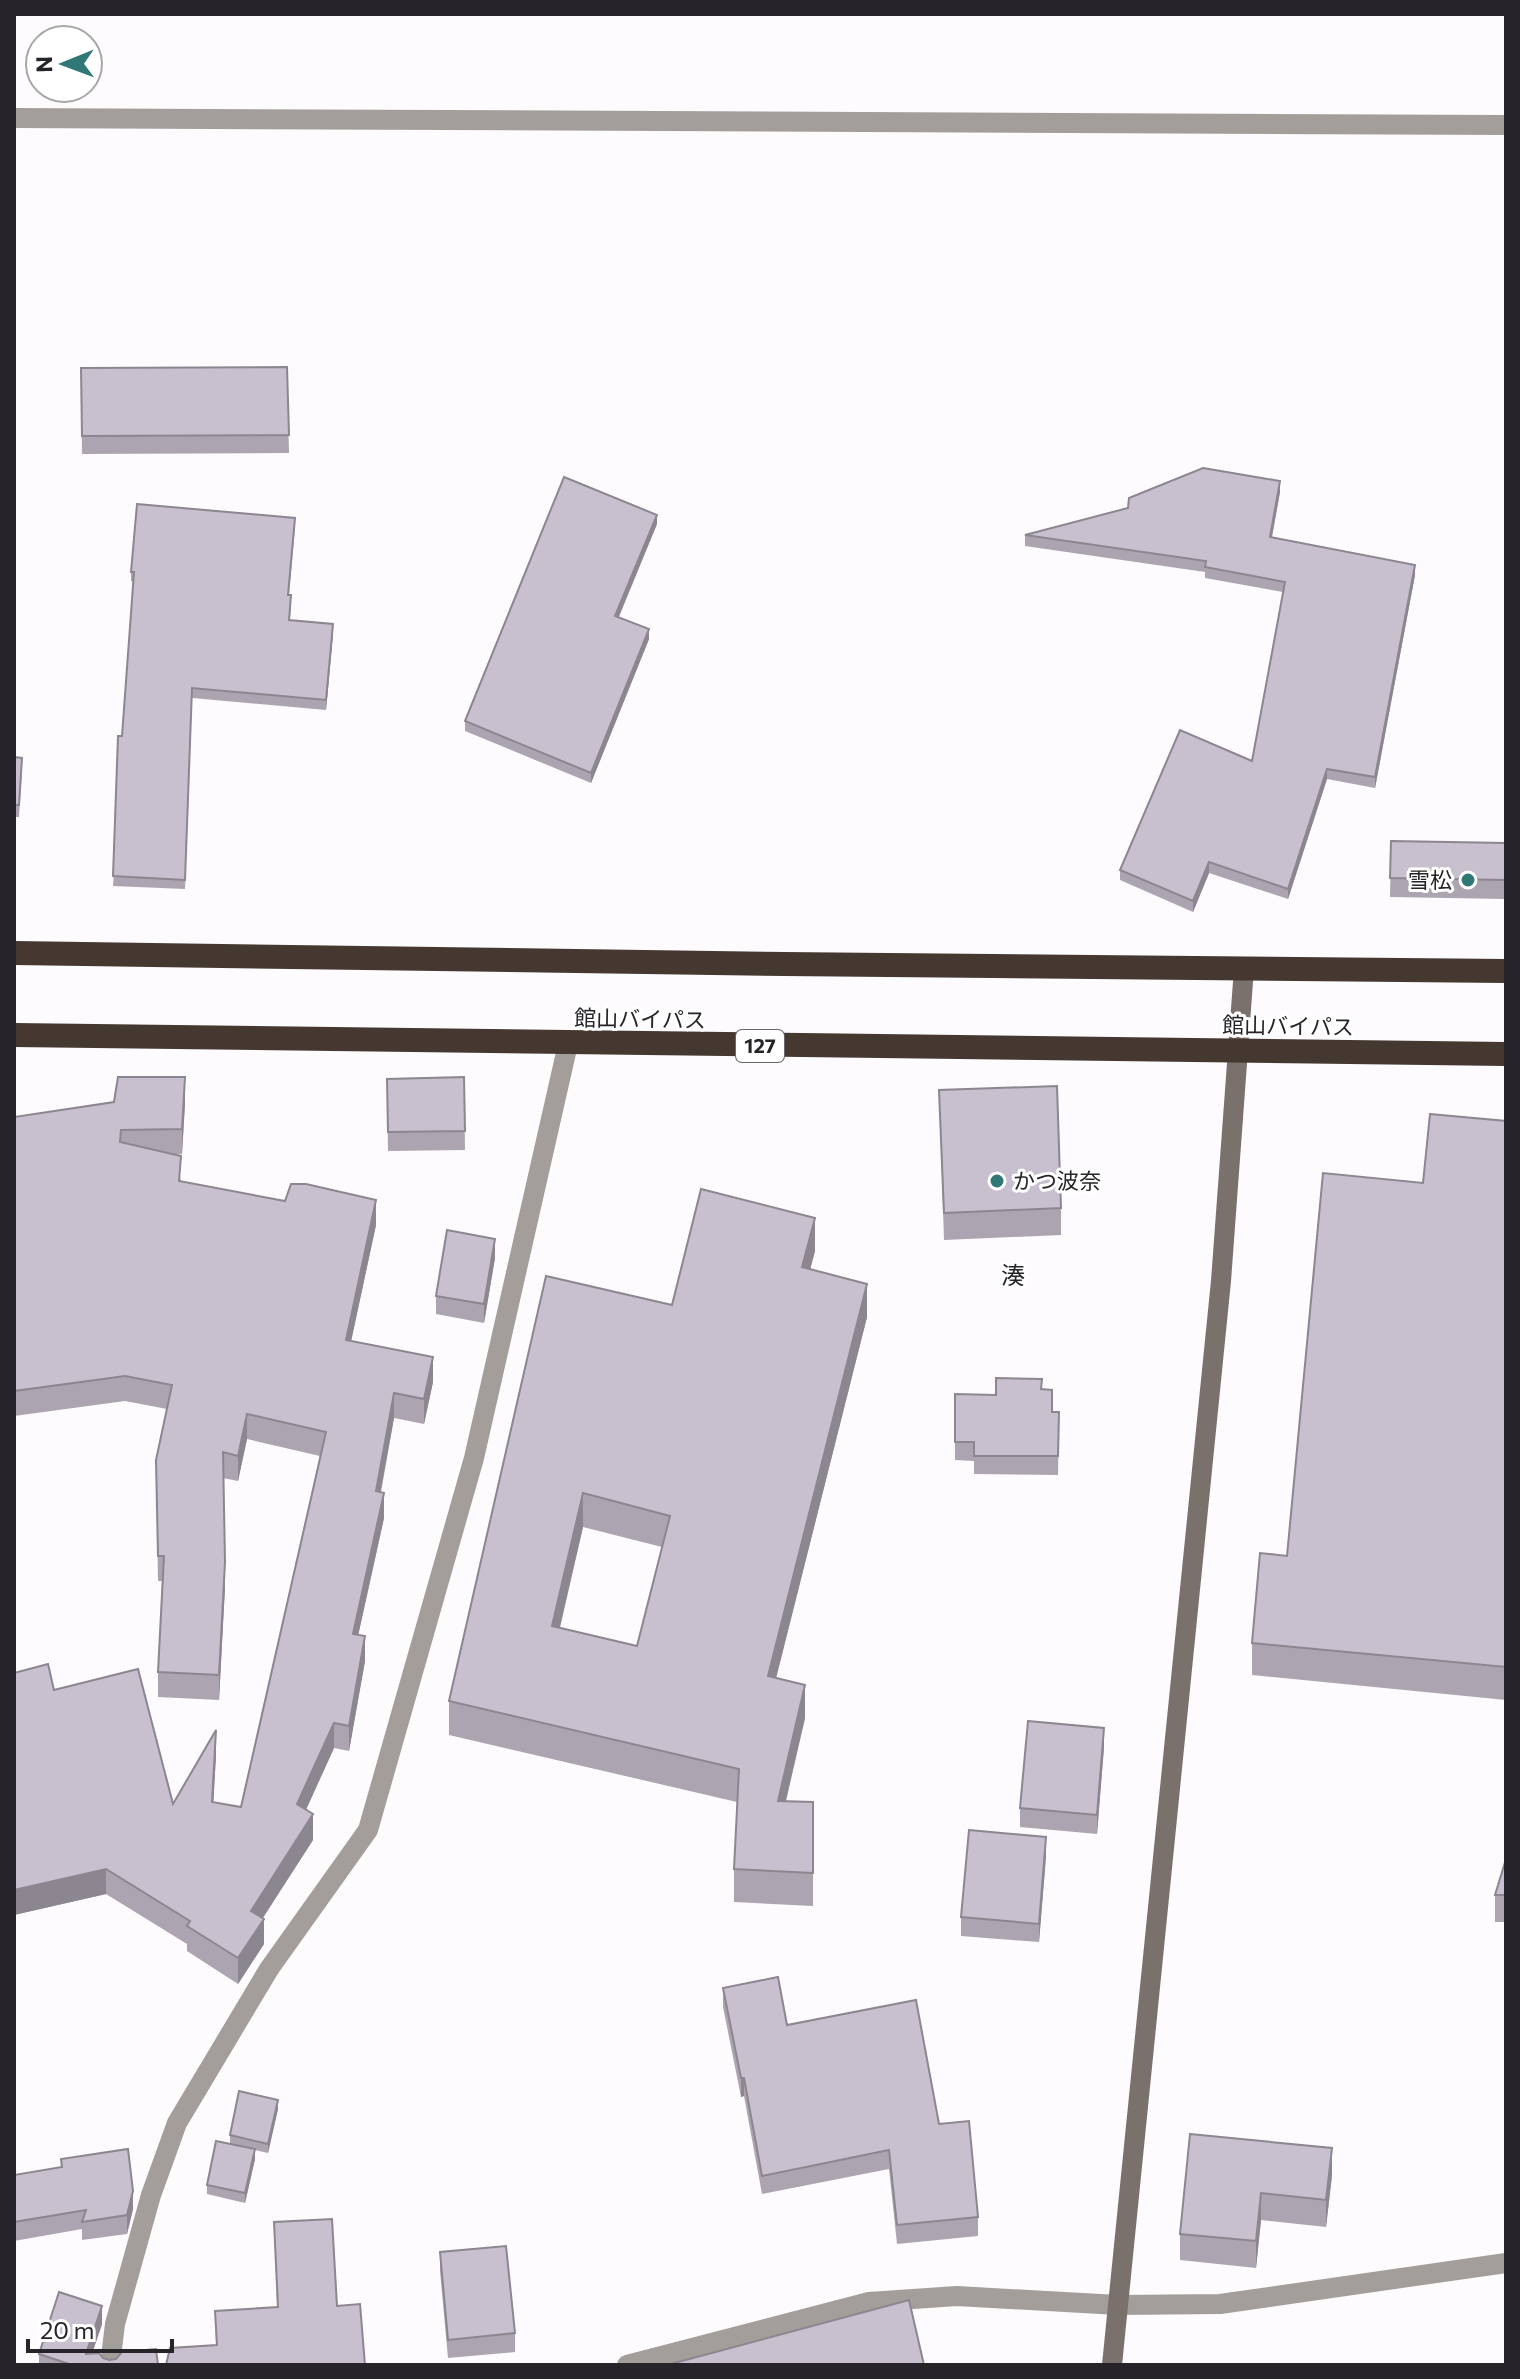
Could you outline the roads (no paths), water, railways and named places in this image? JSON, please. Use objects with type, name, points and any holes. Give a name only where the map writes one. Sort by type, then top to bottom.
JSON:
[{"type":"highway","points":[[14,953],[1506,971]]},
{"type":"highway","name":"館山バイパス","points":[[14,1035],[1506,1054]]},
{"type":"street","points":[[14,118],[1506,125]]},
{"type":"street","points":[[1112,2365],[1220,1296],[1244,968]]},
{"type":"street","points":[[110,2365],[119,2309],[151,2195],[177,2123],[269,1969],[368,1830],[474,1458],[568,1044]]},
{"type":"street","points":[[627,2365],[869,2302],[957,2296],[1118,2305],[1220,2304],[1506,2263]]},
{"type":"place","name":"雪松","points":[[1468,880]]},
{"type":"place","name":"かつ波奈","points":[[997,1181]]},
{"type":"district","name":"湊","points":[[1013,1276]]}]
